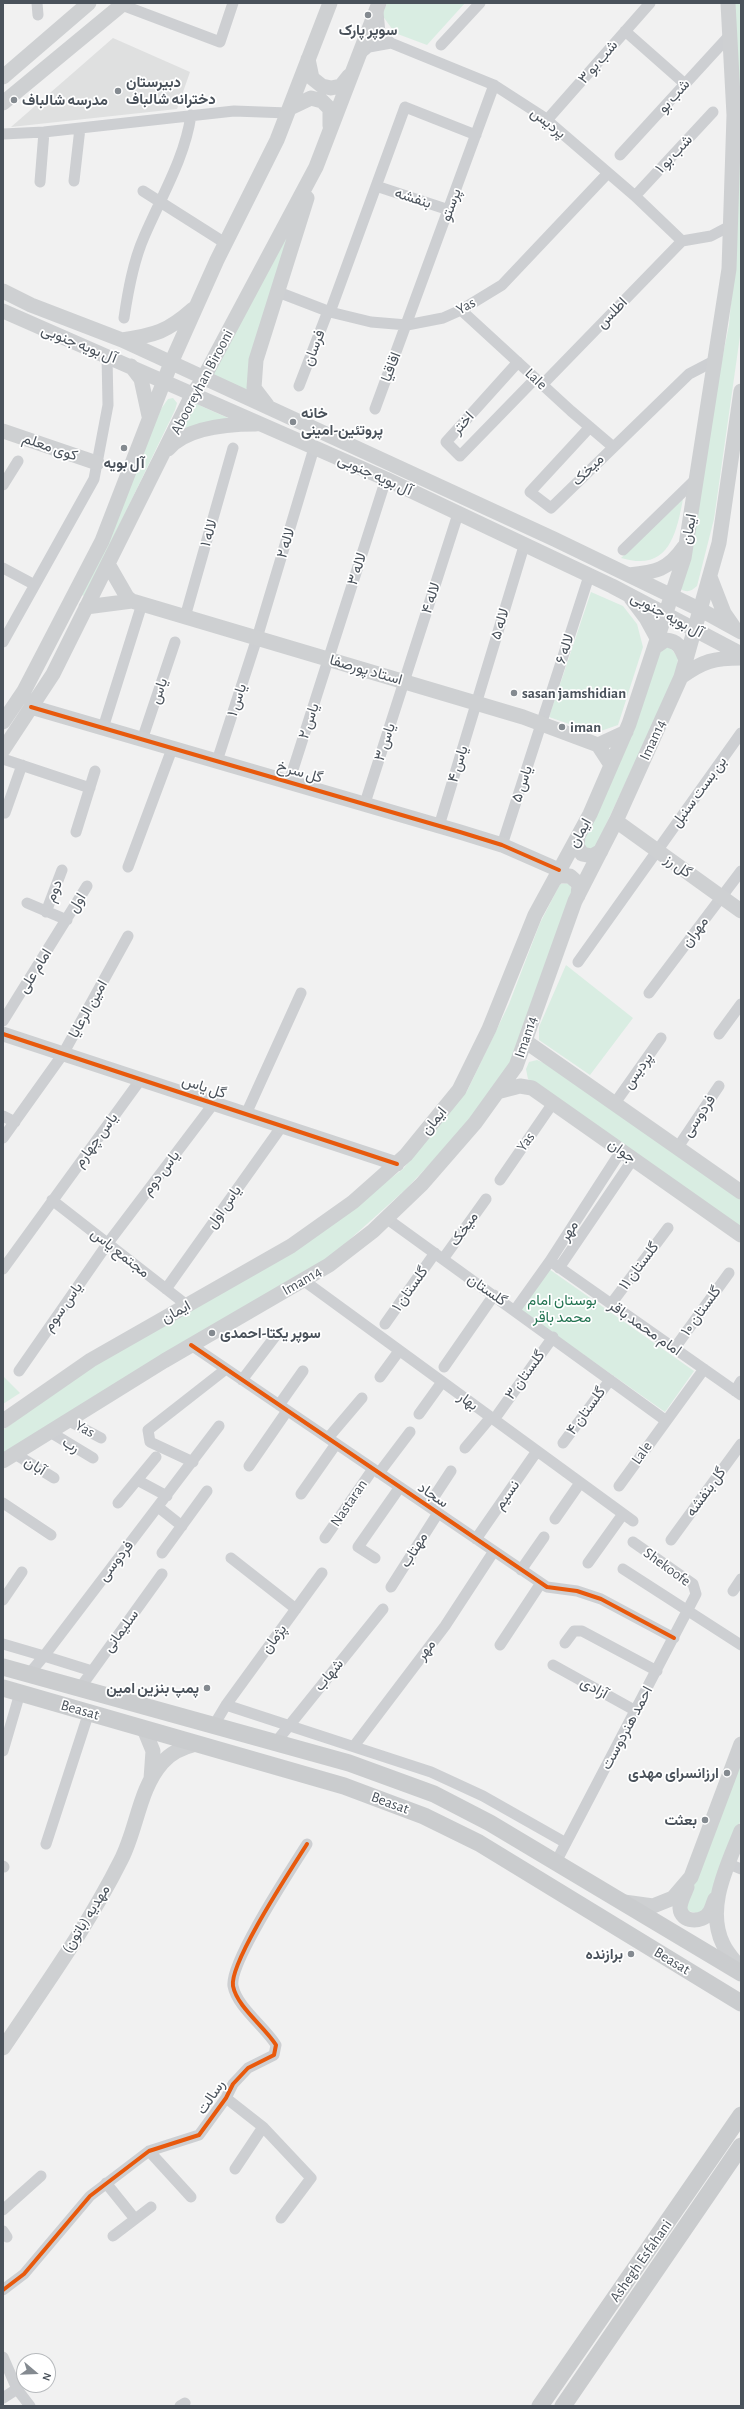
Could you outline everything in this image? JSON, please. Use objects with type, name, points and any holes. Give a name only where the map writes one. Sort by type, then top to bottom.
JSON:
[{"type":"main road","points":[[3,77],[89,3]]},
{"type":"main road","name":"Abooreyhan Birooni","points":[[3,722],[24,691],[99,548],[170,363],[225,242],[289,110],[330,3]]},
{"type":"main road","name":"Abooreyhan Birooni","points":[[3,750],[53,674],[165,453],[192,395],[203,379],[316,167],[357,57],[380,3]]},
{"type":"main road","name":"ایمان","points":[[3,1421],[92,1360],[291,1246],[353,1202],[406,1155],[459,1090],[489,1029],[535,915],[578,836],[626,732],[657,644],[674,590],[686,543],[729,269],[734,115],[728,3]]},
{"type":"main road","points":[[3,103],[123,4]]},
{"type":"main road","points":[[308,59],[312,78],[322,86],[331,88],[341,86],[352,72]]},
{"type":"main road","points":[[289,110],[311,98],[322,101],[330,109],[330,127]]},
{"type":"main road","points":[[270,409],[259,398],[254,388],[256,360],[316,167]]},
{"type":"main road","name":"آل بویه جنوبی","points":[[3,291],[31,305],[122,340],[203,379],[629,575],[674,590],[701,610],[738,631]]},
{"type":"main road","points":[[122,340],[148,336],[166,330],[197,305]]},
{"type":"main road","name":"آل بویه جنوبی","points":[[3,311],[131,366],[192,395],[386,478],[524,546],[666,613],[741,654]]},
{"type":"main road","points":[[131,366],[141,379],[149,416]]},
{"type":"main road","name":"Iman14","points":[[9,1457],[191,1345],[328,1265],[386,1218],[422,1184],[475,1123],[516,1066],[578,896],[616,821],[681,677],[719,542],[741,392]]},
{"type":"main road","points":[[165,453],[173,443],[194,433],[240,424],[262,424]]},
{"type":"main road","name":"کوی معلم","points":[[3,431],[97,463]]},
{"type":"main road","points":[[629,575],[662,569],[675,560],[686,543]]},
{"type":"main road","points":[[108,564],[126,597],[137,603]]},
{"type":"main road","points":[[710,577],[724,613],[738,631]]},
{"type":"main road","points":[[674,590],[688,597],[696,598],[705,595]]},
{"type":"main road","points":[[629,596],[646,618],[657,644],[665,640],[672,640],[679,644],[686,660]]},
{"type":"main road","points":[[86,607],[137,603]]},
{"type":"main road","name":"استاد پورصفا","points":[[137,603],[541,723],[598,745]]},
{"type":"main road","points":[[681,677],[700,664],[719,658],[741,658]]},
{"type":"main road","name":"گل سرخ","points":[[31,707],[172,749],[365,803],[502,845],[557,875]]},
{"type":"main road","points":[[611,765],[598,745],[626,732]]},
{"type":"main road","name":"گل رز","points":[[616,821],[741,910]]},
{"type":"main road","points":[[578,836],[577,846],[582,854],[592,856],[601,851]]},
{"type":"main road","points":[[557,875],[570,876],[579,884],[578,896]]},
{"type":"main road","name":"گل یاس","points":[[3,1034],[397,1164]]},
{"type":"main road","points":[[525,1040],[615,1104],[740,1189]]},
{"type":"main road","points":[[532,1088],[523,1079],[524,1062],[530,1057],[550,1058]]},
{"type":"main road","points":[[497,1092],[520,1086],[532,1088]]},
{"type":"main road","name":"جوان","points":[[532,1088],[741,1235]]},
{"type":"main road","name":"Beasat","points":[[3,1667],[349,1763],[434,1794],[490,1823],[741,1973]]},
{"type":"main road","name":"Beasat","points":[[3,1688],[344,1786],[424,1816],[479,1843],[738,2003]]},
{"type":"main road","name":"مهدیه (باتون)","points":[[144,1729],[153,1750],[151,1780]]},
{"type":"main road","name":"مهدیه (باتون)","points":[[3,2048],[98,1903],[122,1858],[151,1780],[163,1762],[173,1753],[196,1744]]},
{"type":"main road","points":[[741,1744],[690,1877],[680,1909],[682,1914],[693,1921],[700,1920],[709,1914],[719,1888],[735,1866],[741,1831]]},
{"type":"main road","points":[[479,1843],[490,1823]]},
{"type":"main road","points":[[623,1902],[653,1906],[673,1898],[690,1877]]},
{"type":"main road","points":[[719,1888],[717,1928],[723,1945],[741,1969]]},
{"type":"main road","name":"Ashegh Esfahani","points":[[540,2406],[741,2115]]},
{"type":"main road","name":"Ashegh Esfahani","points":[[563,2406],[741,2146]]},
{"type":"street","points":[[37,3],[38,15]]},
{"type":"street","points":[[123,4],[220,42],[233,3]]},
{"type":"street","points":[[380,3],[378,24],[380,33],[391,43]]},
{"type":"street","points":[[441,45],[480,3]]},
{"type":"street","name":"شب بو ۳","points":[[547,120],[650,3]]},
{"type":"street","points":[[625,31],[685,84]]},
{"type":"street","name":"شب بو","points":[[620,155],[729,36]]},
{"type":"street","points":[[357,57],[369,46],[391,43]]},
{"type":"street","name":"پردیس","points":[[391,43],[494,85],[547,120],[635,196],[682,241]]},
{"type":"street","name":"پرستو","points":[[407,325],[494,85]]},
{"type":"street","name":"فرسان","points":[[300,386],[405,107],[476,135]]},
{"type":"street","points":[[3,134],[44,132],[234,110],[289,110]]},
{"type":"street","name":"شب بو ۱","points":[[635,196],[713,112]]},
{"type":"street","points":[[124,318],[128,292],[144,237],[161,202],[188,137],[192,115]]},
{"type":"street","points":[[74,181],[80,128]]},
{"type":"street","points":[[40,182],[44,132]]},
{"type":"street","name":"Yas","points":[[278,292],[329,311],[371,322],[407,325],[443,318],[461,310],[502,285],[608,173]]},
{"type":"street","name":"بنفشه","points":[[376,186],[449,210]]},
{"type":"street","points":[[143,191],[225,242]]},
{"type":"street","points":[[682,241],[711,236],[730,226]]},
{"type":"street","name":"اطلس","points":[[539,382],[682,241]]},
{"type":"street","name":"Lale","points":[[461,310],[539,382],[612,446]]},
{"type":"street","name":"اقاقیا","points":[[375,409],[407,325]]},
{"type":"street","points":[[3,642],[33,584],[94,479],[108,405],[107,356]]},
{"type":"street","name":"اختر","points":[[518,362],[446,442],[460,456],[539,382]]},
{"type":"street","name":"میخک","points":[[590,427],[530,492],[551,508],[612,446],[689,374],[714,362]]},
{"type":"street","name":"لاله ۱","points":[[185,617],[233,448]]},
{"type":"street","name":"لاله ۲","points":[[257,638],[314,448]]},
{"type":"street","points":[[3,485],[18,461]]},
{"type":"street","name":"لاله ۳","points":[[328,659],[386,478]]},
{"type":"street","points":[[623,550],[697,478]]},
{"type":"street","name":"لاله ۴","points":[[404,682],[458,514]]},
{"type":"street","name":"لاله ۵","points":[[476,703],[524,546]]},
{"type":"street","points":[[3,568],[33,584]]},
{"type":"street","name":"لاله ۶","points":[[541,723],[589,576]]},
{"type":"street","points":[[103,728],[137,603]]},
{"type":"street","name":"یاس ۱","points":[[217,761],[257,638]]},
{"type":"street","name":"یاس","points":[[142,740],[175,642]]},
{"type":"street","name":"یاس ۲","points":[[289,782],[328,659]]},
{"type":"street","name":"یاس ۳","points":[[365,803],[404,682]]},
{"type":"street","name":"یاس ۴","points":[[439,826],[476,703]]},
{"type":"street","name":"یاس ۵","points":[[502,845],[541,723]]},
{"type":"street","name":"بن بست سنبل","points":[[578,962],[741,733]]},
{"type":"street","points":[[128,868],[172,749]]},
{"type":"street","points":[[3,758],[90,788]]},
{"type":"street","points":[[5,813],[22,765]]},
{"type":"street","points":[[76,832],[96,771]]},
{"type":"street","name":"دوم","points":[[46,912],[62,870]]},
{"type":"street","name":"مهران","points":[[649,993],[741,871]]},
{"type":"street","name":"اول","points":[[67,920],[87,886]]},
{"type":"street","points":[[27,903],[67,920]]},
{"type":"street","name":"امام علی","points":[[3,1021],[67,920]]},
{"type":"street","name":"امین الرعایا","points":[[3,1138],[63,1054],[128,936]]},
{"type":"street","points":[[246,1114],[301,993]]},
{"type":"street","points":[[719,1034],[741,1004]]},
{"type":"street","name":"پردیس","points":[[615,1104],[661,1038]]},
{"type":"street","name":"یاس چهارم","points":[[3,1269],[141,1079]]},
{"type":"street","name":"فردوسی","points":[[678,1147],[719,1086]]},
{"type":"street","name":"Yas","points":[[500,1180],[553,1103]]},
{"type":"street","name":"یاس دوم","points":[[108,1244],[214,1104]]},
{"type":"street","points":[[3,1116],[15,1122]]},
{"type":"street","name":"یاس اول","points":[[166,1289],[282,1126]]},
{"type":"street","name":"مهر","points":[[515,1310],[627,1155]]},
{"type":"street","name":"مهر","points":[[559,1268],[627,1155]]},
{"type":"street","name":"مجتمع یاس","points":[[52,1200],[188,1306]]},
{"type":"street","name":"میخک","points":[[439,1256],[486,1200]]},
{"type":"street","name":"گلستان","points":[[386,1218],[665,1420]]},
{"type":"street","name":"گلستان ۱۱","points":[[611,1304],[668,1228]]},
{"type":"street","name":"یاس سوم","points":[[19,1371],[108,1244]]},
{"type":"street","name":"گلستان ۱","points":[[385,1324],[439,1256]]},
{"type":"street","name":"امام محمد باقر","points":[[550,1262],[674,1349],[704,1369],[739,1389]]},
{"type":"street","name":"گلستان ۱۰","points":[[674,1349],[729,1273]]},
{"type":"street","name":"بهار","points":[[302,1280],[442,1382],[494,1415],[537,1451],[633,1521]]},
{"type":"street","points":[[444,1367],[494,1295]]},
{"type":"street","points":[[242,1380],[277,1334]]},
{"type":"street","name":"گلستان ۳","points":[[465,1448],[494,1415],[553,1338]]},
{"type":"street","name":"سجاد","points":[[191,1345],[547,1588],[578,1591],[601,1599],[674,1638]]},
{"type":"street","points":[[380,1377],[399,1351]]},
{"type":"street","points":[[193,1462],[150,1442],[148,1430],[226,1369]]},
{"type":"street","name":"Lale","points":[[619,1486],[665,1420],[704,1369]]},
{"type":"street","points":[[249,1466],[303,1371]]},
{"type":"street","name":"گلستان ۴","points":[[563,1443],[610,1380]]},
{"type":"street","points":[[419,1414],[442,1382]]},
{"type":"street","points":[[301,1494],[332,1441],[362,1398]]},
{"type":"street","name":"Yas","points":[[69,1421],[101,1438]]},
{"type":"street","name":"فردوسی","points":[[29,1674],[167,1496],[219,1426]]},
{"type":"street","name":"رب","points":[[50,1432],[93,1458]]},
{"type":"street","name":"Nastaran","points":[[325,1538],[376,1471],[410,1432]]},
{"type":"street","name":"گل بنفشه","points":[[671,1540],[741,1444]]},
{"type":"street","name":"نسیم","points":[[476,1539],[537,1451]]},
{"type":"street","name":"آبان","points":[[9,1457],[54,1478]]},
{"type":"street","points":[[118,1503],[156,1457]]},
{"type":"street","points":[[428,1506],[451,1471]]},
{"type":"street","points":[[137,1480],[167,1496]]},
{"type":"street","points":[[555,1519],[580,1483]]},
{"type":"street","points":[[375,1558],[358,1547],[400,1488]]},
{"type":"street","points":[[162,1553],[207,1491]]},
{"type":"street","points":[[3,1503],[51,1535]]},
{"type":"street","points":[[158,1507],[182,1526]]},
{"type":"street","name":"مهتاب","points":[[391,1587],[438,1513]]},
{"type":"street","points":[[588,1563],[623,1514]]},
{"type":"street","points":[[521,1570],[544,1538]]},
{"type":"street","name":"Shekoofe","points":[[633,1542],[693,1584],[696,1594]]},
{"type":"street","name":"مهر","points":[[354,1746],[445,1626],[494,1551]]},
{"type":"street","points":[[231,1558],[296,1609]]},
{"type":"street","points":[[623,1569],[687,1612],[741,1645]]},
{"type":"street","points":[[3,1600],[22,1572]]},
{"type":"street","name":"پژمان","points":[[214,1725],[226,1704],[322,1573]]},
{"type":"street","name":"سلیمانی","points":[[80,1688],[162,1574]]},
{"type":"street","points":[[733,1590],[741,1579]]},
{"type":"street","points":[[500,1645],[541,1583]]},
{"type":"street","name":"احمد هنردوست","points":[[556,1862],[696,1594]]},
{"type":"street","name":"شهاب","points":[[276,1742],[383,1609]]},
{"type":"street","points":[[565,1643],[574,1631],[582,1631],[657,1671]]},
{"type":"street","points":[[3,1644],[92,1671]]},
{"type":"street","name":"آزادی","points":[[553,1665],[636,1711]]},
{"type":"street","points":[[3,1751],[20,1692]]},
{"type":"street","points":[[226,1704],[288,1726],[431,1772],[483,1796],[566,1842]]},
{"type":"street","points":[[46,1844],[89,1712]]},
{"type":"street","name":"رسالت","points":[[3,2290],[24,2274],[90,2196],[149,2151],[199,2135],[226,2098],[233,2084],[248,2068],[274,2055],[276,2045],[238,1996],[233,1986],[234,1976],[250,1939],[307,1844]]},
{"type":"street","points":[[226,2098],[264,2127],[312,2178],[281,2218]]},
{"type":"street","points":[[235,2169],[264,2127]]},
{"type":"street","points":[[149,2151],[191,2197]]},
{"type":"street","points":[[3,2210],[41,2176]]},
{"type":"street","points":[[106,2183],[135,2219]]},
{"type":"street","points":[[113,2236],[151,2207]]},
{"type":"street","points":[[3,2357],[16,2387]]},
{"type":"street","points":[[3,2398],[16,2390]]},
{"type":"street","points":[[20,2393],[30,2406]]},
{"type":"shaded area","name":"دبیرستان دخترانه شالباف","points":[[113,38],[190,72],[177,109],[11,127]]},
{"type":"green space","points":[[387,3],[465,3],[427,45],[395,33],[382,15]]},
{"type":"green space","points":[[733,3],[741,3],[741,329],[714,519],[697,586],[690,591],[684,591],[679,588],[710,418],[729,325],[734,270]]},
{"type":"green space","points":[[299,209],[251,392],[213,375]]},
{"type":"green space","points":[[173,398],[177,403],[175,410],[85,596],[81,595],[161,409],[168,399]]},
{"type":"green space","points":[[192,402],[235,421],[173,438]]},
{"type":"green space","points":[[683,499],[677,526],[673,538],[667,548],[650,560],[637,561],[621,558]]},
{"type":"green space","points":[[591,592],[623,606],[637,624],[643,647],[618,725],[595,733],[549,717]]},
{"type":"green space","points":[[668,644],[678,658],[676,675],[594,850],[587,850],[582,840],[657,656]]},
{"type":"green space","points":[[570,883],[572,893],[511,1062],[467,1125],[406,1189],[328,1259],[3,1455],[3,1430],[98,1361],[295,1250],[403,1169],[467,1091],[509,1004],[540,923],[560,884]]},
{"type":"green space","points":[[566,965],[633,1018],[590,1075],[539,1040],[539,1027]]},
{"type":"green space","points":[[537,1060],[549,1065],[741,1200],[741,1229],[528,1079],[526,1069],[529,1062]]},
{"type":"green space","name":"بوستان امام محمد باقر","points":[[549,1269],[694,1371],[665,1412],[520,1310]]},
{"type":"green space","points":[[3,1376],[20,1393],[3,1404]]},
{"type":"green space","points":[[741,1760],[741,1819],[705,1911],[696,1913],[688,1911],[686,1903]]},
{"type":"cycle path","points":[[31,707],[460,832],[502,845],[559,870]]},
{"type":"cycle path","points":[[3,1034],[397,1164]]},
{"type":"cycle path","points":[[191,1345],[547,1587],[577,1591],[601,1599],[674,1638]]},
{"type":"cycle path","points":[[3,2290],[24,2274],[90,2196],[149,2151],[199,2135],[226,2098],[233,2084],[248,2068],[274,2055],[276,2045],[245,2009],[236,1994],[233,1986],[234,1974],[241,1957],[263,1915],[307,1844]]},
{"type":"place","name":"سوپر پارک","points":[[368,15]]},
{"type":"place","name":"دبیرستان دخترانه شالباف","points":[[118,91]]},
{"type":"place","name":"مدرسه شالباف","points":[[14,100]]},
{"type":"place","name":"خانه پروتئین-امینی","points":[[293,422]]},
{"type":"place","name":"آل بویه","points":[[124,448]]},
{"type":"place","name":"sasan jamshidian","points":[[514,693]]},
{"type":"place","name":"iman","points":[[562,727]]},
{"type":"place","name":"سوپر یکتا-احمدی","points":[[212,1333]]},
{"type":"place","name":"پمپ بنزین امین","points":[[207,1688]]},
{"type":"place","name":"ارزانسرای مهدی","points":[[727,1773]]},
{"type":"place","name":"بعثت","points":[[705,1820]]},
{"type":"place","name":"برازنده","points":[[631,1954]]}]
